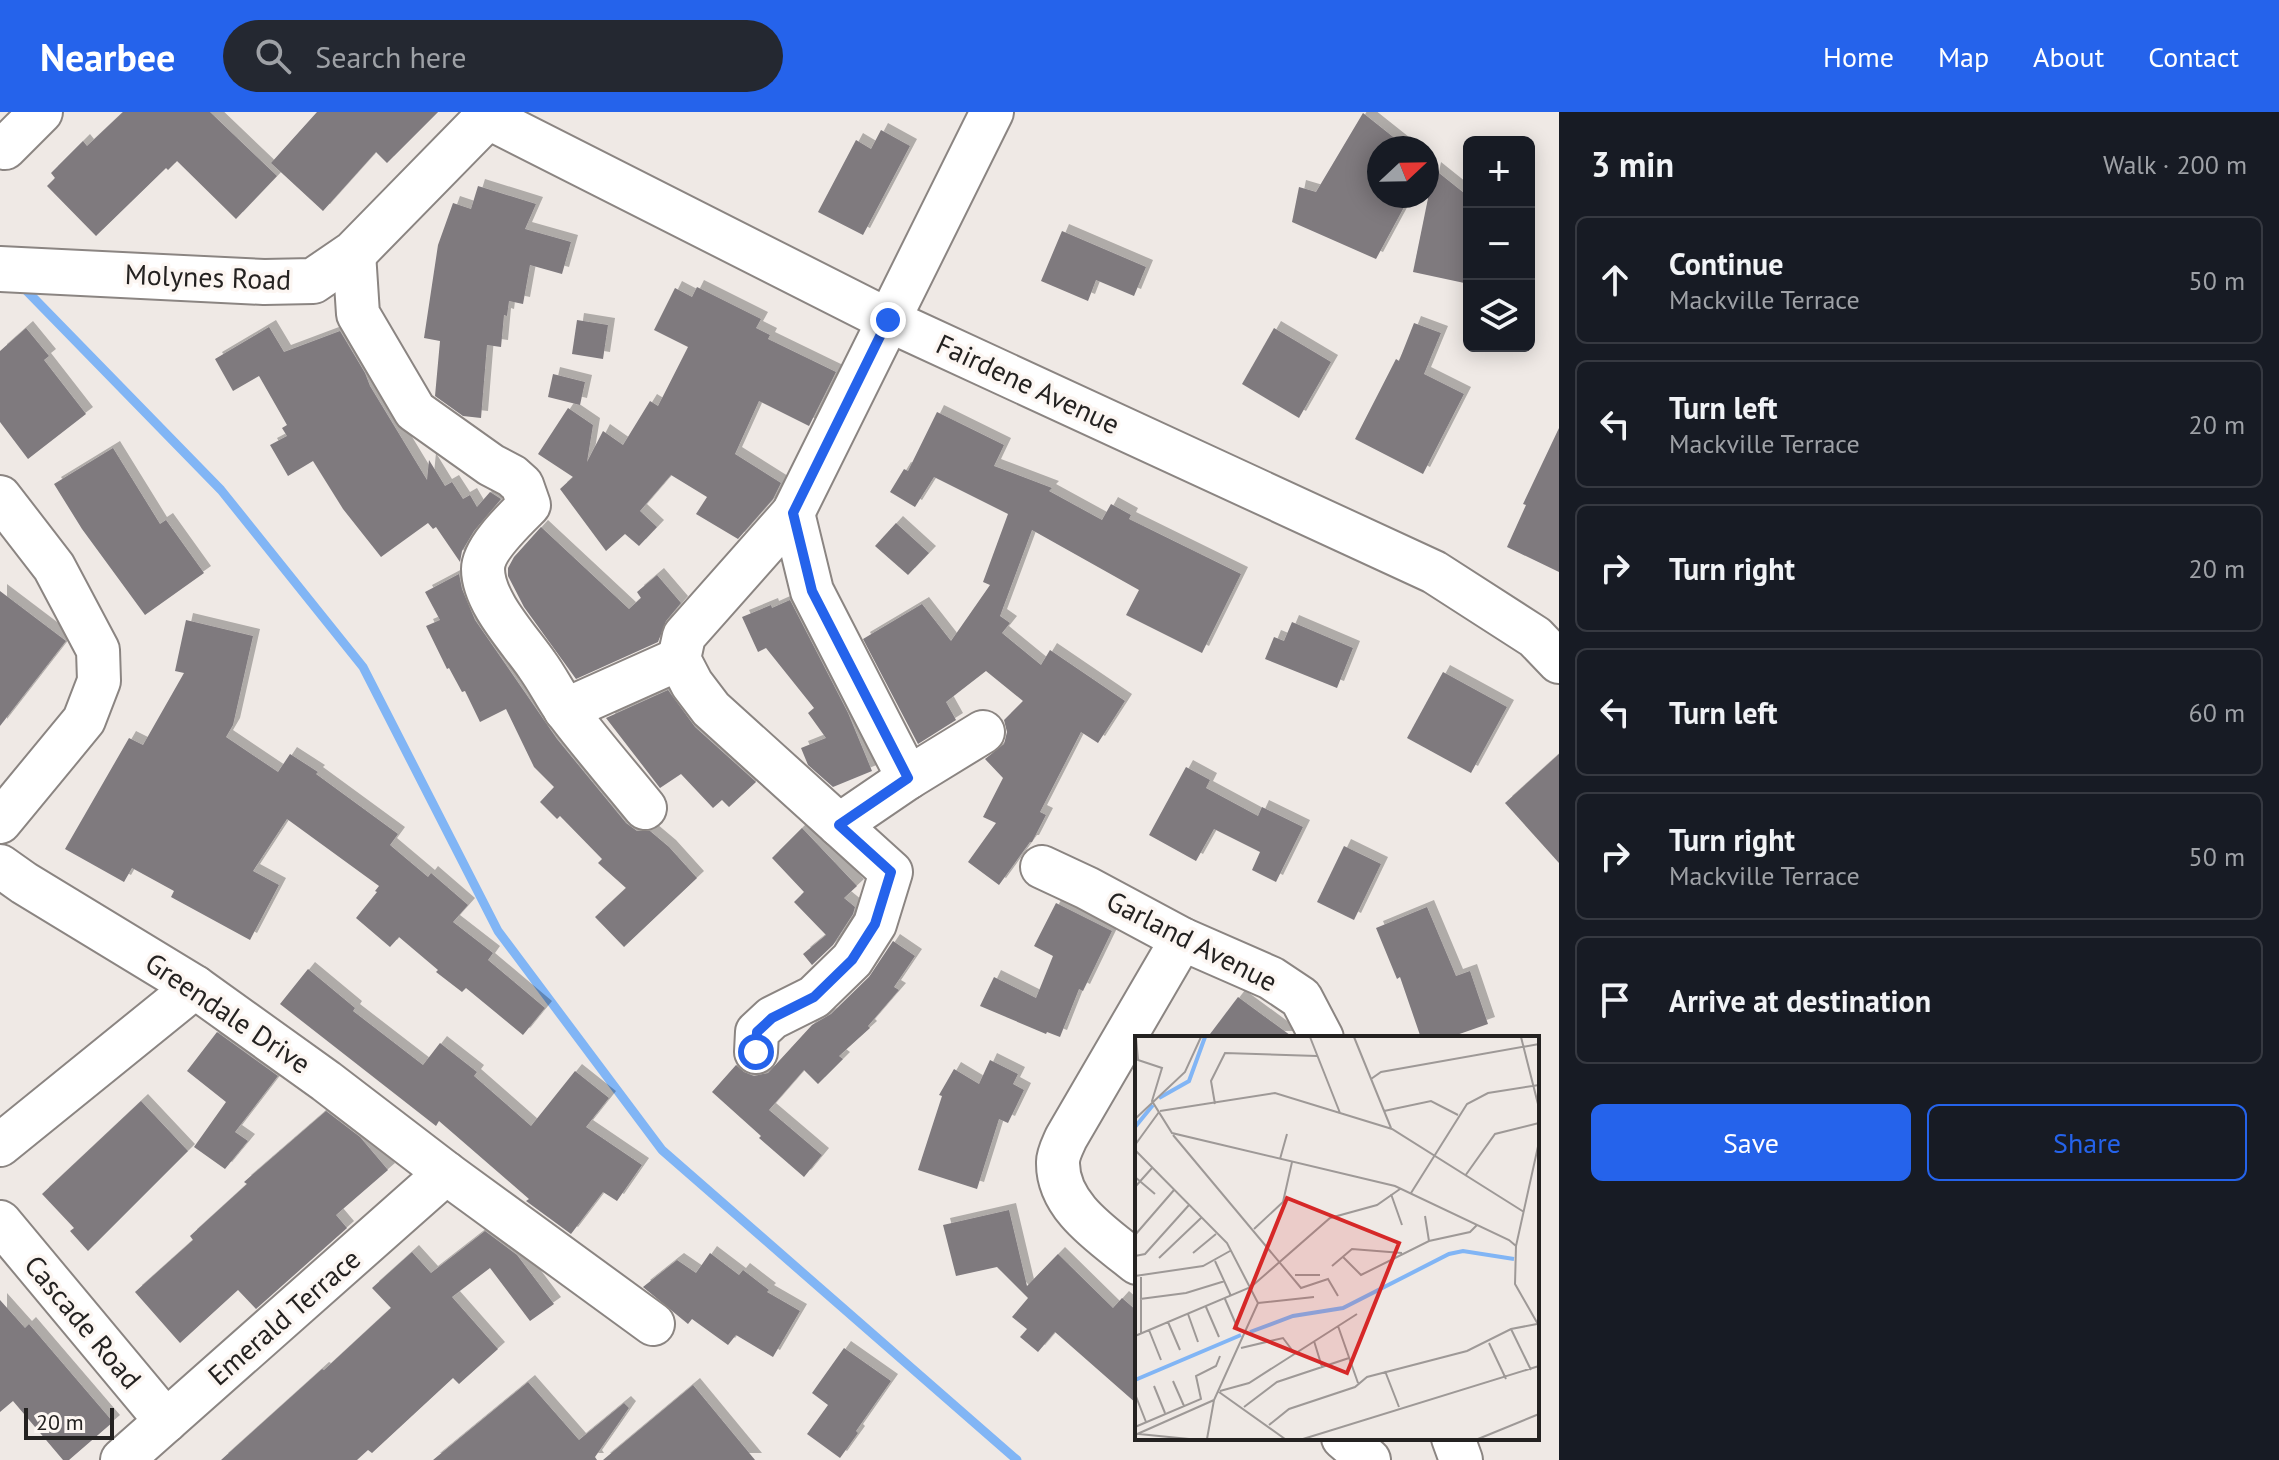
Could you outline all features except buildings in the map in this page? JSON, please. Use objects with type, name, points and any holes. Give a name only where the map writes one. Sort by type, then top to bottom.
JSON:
[{"type":"main road","name":"Molynes Road","points":[[0,269],[264,282],[313,281],[354,253],[487,114]]},
{"type":"street","points":[[5,148],[41,112]]},
{"type":"street","points":[[756,1052],[757,1032],[772,1018],[814,997],[852,960],[875,924],[891,872],[711,709],[692,684],[679,659],[684,636],[793,513],[992,112]]},
{"type":"street","name":"Fairdene Avenue","points":[[487,114],[888,320],[1434,572],[1535,637],[1559,662]]},
{"type":"street","points":[[354,253],[358,314],[415,411],[522,485],[529,505],[505,529],[482,568],[489,592],[565,710],[645,808]]},
{"type":"street","points":[[0,497],[54,567],[98,650],[99,681],[84,720],[0,822]]},
{"type":"street","points":[[793,513],[812,591],[908,778]]},
{"type":"street","points":[[565,710],[679,659]]},
{"type":"street","points":[[839,825],[983,732]]},
{"type":"street","name":"Greendale Drive","points":[[0,866],[195,987],[653,1324]]},
{"type":"street","name":"Garland Avenue","points":[[1042,867],[1182,939],[1271,978],[1301,998],[1321,1036]]},
{"type":"street","points":[[1135,1261],[1082,1217],[1068,1199],[1060,1182],[1058,1159],[1066,1138],[1182,939]]},
{"type":"street","points":[[0,1145],[195,987]]},
{"type":"street","name":"Emerald Terrace","points":[[122,1460],[446,1173]]},
{"type":"street","name":"Cascade Road","points":[[0,1222],[166,1421]]},
{"type":"street","points":[[1345,1440],[1369,1460]]},
{"type":"street","points":[[1454,1440],[1461,1460]]},
{"type":"waterway","points":[[20,284],[221,490],[363,667],[498,931],[662,1150],[1017,1460]]},
{"type":"route","points":[[756,1052],[757,1032],[772,1018],[814,997],[852,960],[875,924],[891,872],[839,825],[908,778],[812,591],[793,513],[888,320]]}]
